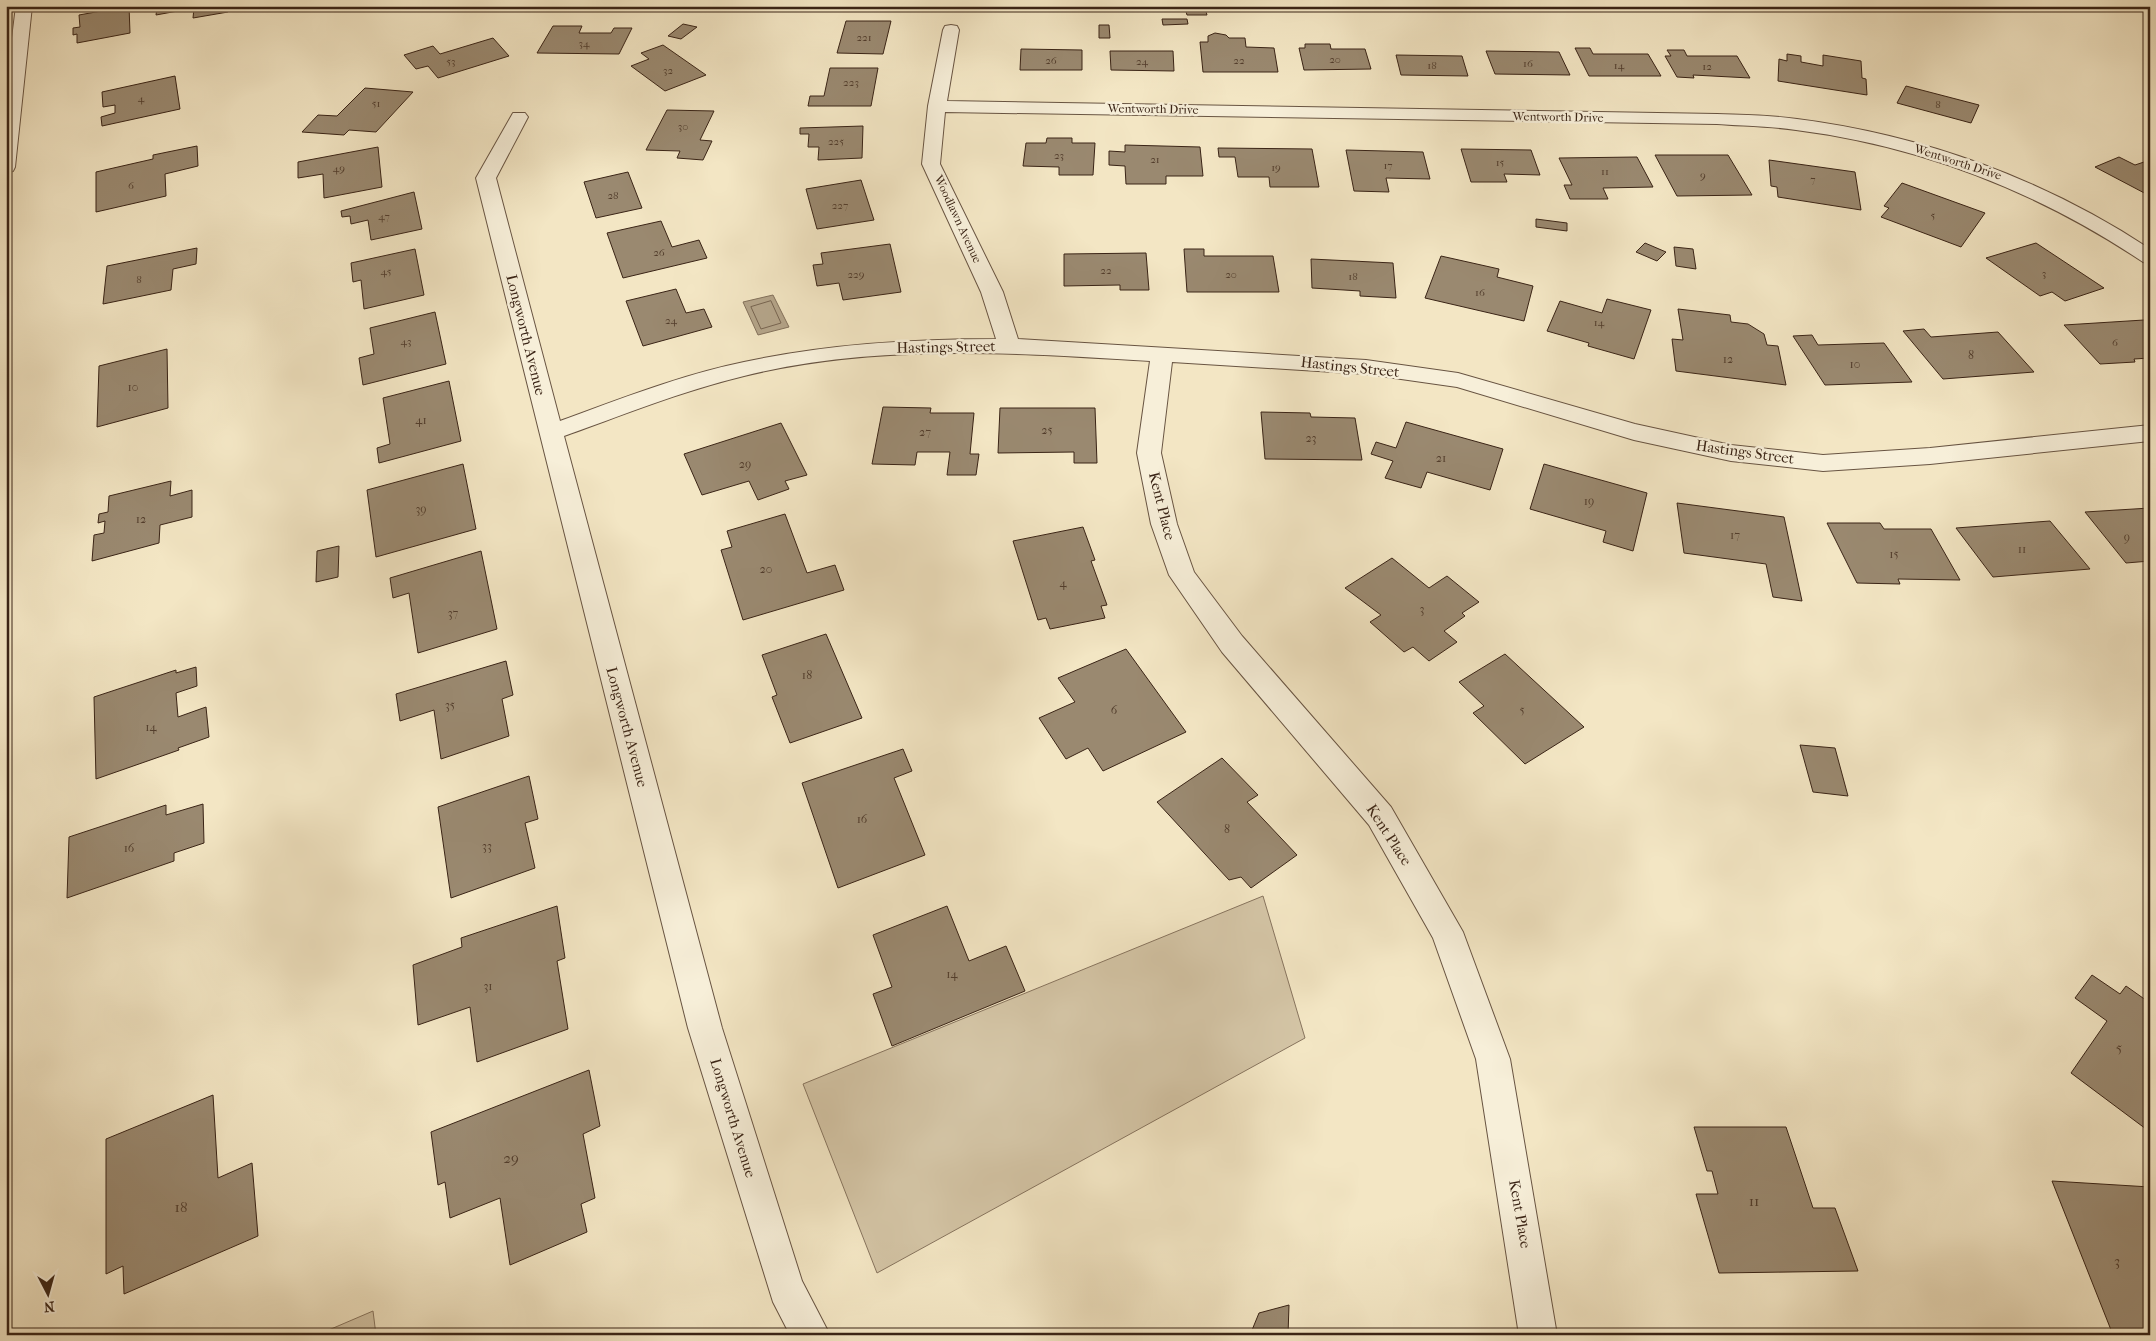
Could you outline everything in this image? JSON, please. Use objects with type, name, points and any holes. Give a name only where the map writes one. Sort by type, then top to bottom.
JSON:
[{"type":"street","points":[[6,166],[24,6]]},
{"type":"street","name":"Woodlawn Avenue","points":[[951,30],[938,106],[931,164],[992,292],[1009,346]]},
{"type":"street","name":"Wentworth Drive","points":[[938,106],[1707,119],[1807,126],[1899,143],[1997,174],[2074,212],[2128,242],[2150,258]]},
{"type":"street","name":"Longworth Avenue","points":[[518,117],[486,178],[550,433],[705,1028],[786,1289],[811,1335]]},
{"type":"street","name":"Hastings Street","points":[[550,433],[667,391],[743,369],[843,352],[926,346],[1009,346],[1366,367],[1458,380],[1634,432],[1731,453],[1823,463],[1930,456],[2150,433]]},
{"type":"street","name":"Kent Place","points":[[1162,356],[1149,453],[1164,524],[1182,575],[1232,644],[1380,816],[1447,932],[1493,1059],[1538,1335]]},
{"type":"shaded area","points":[[1263,896],[1305,1038],[877,1273],[803,1084]]},
{"type":"shaded area","points":[[373,1311],[376,1335],[317,1335]]},
{"type":"water","points":[[773,295],[789,327],[758,335],[743,302]]},
{"type":"building","points":[[129,6],[130,33],[77,43],[77,34],[73,35],[73,28],[80,27],[79,15]]},
{"type":"building","points":[[146,6],[228,6],[228,12],[193,18],[194,8],[156,15],[157,8],[146,10]]},
{"type":"building","points":[[1902,6],[1904,10],[1868,7]]},
{"type":"building","points":[[1185,8],[1205,8],[1207,15],[1187,15]]},
{"type":"building","points":[[1162,19],[1187,19],[1188,24],[1163,25]]},
{"type":"building","points":[[846,21],[891,21],[883,54],[837,53]]},
{"type":"building","points":[[683,24],[697,27],[681,39],[668,36]]},
{"type":"building","points":[[1099,25],[1109,25],[1110,38],[1099,38]]},
{"type":"building","points":[[553,26],[582,26],[579,33],[611,33],[614,28],[632,28],[619,54],[537,53]]},
{"type":"building","points":[[1215,33],[1226,35],[1229,38],[1245,38],[1246,47],[1274,48],[1278,72],[1203,72],[1200,42],[1208,42],[1208,36]]},
{"type":"building","points":[[493,38],[509,56],[438,78],[428,66],[416,69],[404,55],[433,46],[440,54]]},
{"type":"building","points":[[1305,44],[1330,44],[1331,49],[1365,49],[1371,69],[1304,70],[1299,48],[1305,48]]},
{"type":"building","points":[[663,45],[706,75],[665,91],[631,66],[649,59],[641,53]]},
{"type":"building","points":[[1575,48],[1590,48],[1593,54],[1648,54],[1661,76],[1589,76]]},
{"type":"building","points":[[1021,49],[1082,50],[1082,70],[1020,70]]},
{"type":"building","points":[[1667,50],[1684,50],[1687,56],[1737,56],[1750,78],[1693,75],[1694,78],[1677,77],[1665,56],[1671,56]]},
{"type":"building","points":[[1110,51],[1173,51],[1174,71],[1111,70]]},
{"type":"building","points":[[1486,51],[1559,52],[1570,75],[1495,74]]},
{"type":"building","points":[[1787,54],[1801,56],[1801,62],[1823,66],[1823,55],[1861,61],[1862,78],[1866,79],[1867,95],[1778,81],[1779,59],[1787,61]]},
{"type":"building","points":[[1396,55],[1462,56],[1468,76],[1401,75]]},
{"type":"building","points":[[830,68],[878,68],[871,106],[808,106],[810,96],[824,96]]},
{"type":"building","points":[[175,76],[180,109],[102,126],[101,117],[115,113],[115,105],[103,107],[102,92]]},
{"type":"building","points":[[1906,86],[1979,105],[1971,123],[1897,103]]},
{"type":"building","points":[[365,88],[413,92],[376,132],[349,130],[344,135],[302,132],[318,115],[337,116]]},
{"type":"building","points":[[667,110],[714,111],[700,140],[712,141],[703,160],[677,158],[680,151],[646,150]]},
{"type":"building","points":[[863,126],[862,158],[818,160],[819,147],[808,147],[809,134],[800,134],[800,128]]},
{"type":"building","points":[[1047,138],[1072,138],[1072,143],[1095,143],[1093,175],[1059,175],[1059,167],[1023,166],[1026,143],[1046,143]]},
{"type":"building","points":[[1125,145],[1200,147],[1203,176],[1166,176],[1166,184],[1126,184],[1125,166],[1109,165],[1109,151],[1125,152]]},
{"type":"building","points":[[197,146],[198,166],[165,174],[166,196],[96,212],[96,172],[153,159],[153,155]]},
{"type":"building","points":[[378,147],[382,187],[324,198],[323,174],[298,178],[298,162]]},
{"type":"building","points":[[1218,148],[1312,149],[1319,187],[1270,187],[1269,177],[1238,177],[1235,157],[1219,157]]},
{"type":"building","points":[[1461,149],[1531,150],[1540,175],[1504,174],[1507,182],[1471,182]]},
{"type":"building","points":[[1346,150],[1423,152],[1430,179],[1386,178],[1389,192],[1354,191]]},
{"type":"building","points":[[1655,155],[1728,155],[1752,195],[1677,196]]},
{"type":"building","points":[[1637,157],[1653,187],[1603,188],[1608,199],[1570,199],[1564,185],[1572,185],[1559,158]]},
{"type":"building","points":[[2119,157],[2135,165],[2144,162],[2150,165],[2150,196],[2095,167]]},
{"type":"building","points":[[1769,160],[1855,172],[1861,210],[1778,197],[1777,187],[1771,186]]},
{"type":"building","points":[[628,172],[642,208],[596,218],[584,182]]},
{"type":"building","points":[[861,180],[874,220],[817,229],[806,189]]},
{"type":"building","points":[[1902,183],[1985,213],[1961,247],[1881,217],[1889,208],[1884,206]]},
{"type":"building","points":[[414,192],[422,229],[371,240],[368,220],[351,224],[350,216],[342,217],[341,211]]},
{"type":"building","points":[[1536,219],[1567,223],[1567,231],[1536,227]]},
{"type":"building","points":[[661,221],[672,247],[699,240],[707,258],[623,278],[607,233]]},
{"type":"building","points":[[1645,243],[1666,252],[1657,261],[1636,252]]},
{"type":"building","points":[[2036,243],[2104,288],[2065,301],[2052,292],[2040,296],[1986,258]]},
{"type":"building","points":[[890,244],[901,292],[843,300],[839,283],[817,286],[813,265],[823,264],[821,253]]},
{"type":"building","points":[[1674,247],[1693,249],[1696,269],[1676,266]]},
{"type":"building","points":[[197,248],[196,264],[173,269],[171,290],[103,304],[107,266]]},
{"type":"building","points":[[415,249],[424,295],[364,309],[361,280],[353,282],[351,263]]},
{"type":"building","points":[[1184,249],[1204,249],[1204,256],[1273,256],[1279,292],[1187,292]]},
{"type":"building","points":[[1146,253],[1149,290],[1120,290],[1120,285],[1064,286],[1064,254]]},
{"type":"building","points":[[1441,256],[1499,269],[1497,277],[1533,286],[1524,321],[1425,298]]},
{"type":"building","points":[[1311,259],[1393,263],[1396,298],[1360,296],[1360,291],[1312,288]]},
{"type":"building","points":[[676,289],[686,313],[704,309],[712,327],[643,346],[626,301]]},
{"type":"building","points":[[1607,299],[1651,310],[1634,359],[1588,346],[1589,343],[1547,331],[1560,301],[1602,313]]},
{"type":"building","points":[[1678,309],[1730,315],[1731,322],[1748,324],[1764,334],[1767,345],[1778,346],[1786,385],[1676,371],[1672,339],[1683,340]]},
{"type":"building","points":[[435,312],[446,364],[363,385],[359,358],[374,354],[370,328]]},
{"type":"building","points":[[2144,320],[2150,326],[2150,358],[2134,359],[2135,362],[2100,364],[2064,325]]},
{"type":"building","points":[[1924,329],[1931,337],[1998,332],[2034,372],[1943,379],[1903,331]]},
{"type":"building","points":[[1812,335],[1818,345],[1884,343],[1912,382],[1825,385],[1793,336]]},
{"type":"building","points":[[167,349],[168,408],[97,427],[99,366]]},
{"type":"building","points":[[449,381],[461,441],[379,463],[377,448],[390,444],[383,398]]},
{"type":"building","points":[[883,407],[931,408],[930,413],[974,413],[970,454],[979,454],[976,475],[947,475],[950,452],[917,452],[915,465],[872,464]]},
{"type":"building","points":[[1000,408],[1095,408],[1097,463],[1074,463],[1074,452],[998,453]]},
{"type":"building","points":[[1261,412],[1310,413],[1311,417],[1355,418],[1362,460],[1265,459]]},
{"type":"building","points":[[1406,422],[1503,449],[1490,490],[1427,472],[1421,488],[1385,478],[1393,461],[1371,454],[1376,442],[1396,448]]},
{"type":"building","points":[[781,423],[807,475],[785,481],[789,489],[758,500],[749,481],[702,495],[684,454]]},
{"type":"building","points":[[463,464],[476,529],[376,557],[367,490]]},
{"type":"building","points":[[1544,464],[1647,493],[1633,551],[1603,542],[1606,531],[1530,509]]},
{"type":"building","points":[[171,481],[170,496],[192,490],[192,517],[160,525],[159,543],[92,561],[94,535],[104,533],[105,521],[98,523],[99,514],[108,512],[109,496]]},
{"type":"building","points":[[1677,503],[1784,517],[1802,601],[1773,597],[1766,564],[1684,553]]},
{"type":"building","points":[[2150,508],[2150,561],[2126,563],[2085,512]]},
{"type":"building","points":[[785,514],[807,573],[835,565],[844,590],[743,620],[721,550],[732,547],[727,531]]},
{"type":"building","points":[[2050,521],[2090,569],[1993,577],[1956,528]]},
{"type":"building","points":[[1827,523],[1880,523],[1884,529],[1931,529],[1960,580],[1898,579],[1900,584],[1857,583]]},
{"type":"building","points":[[1083,527],[1095,560],[1091,561],[1107,605],[1101,606],[1105,618],[1050,629],[1046,618],[1038,620],[1013,541]]},
{"type":"building","points":[[339,546],[338,577],[316,582],[317,551]]},
{"type":"building","points":[[481,551],[497,629],[418,653],[409,593],[393,598],[390,578]]},
{"type":"building","points":[[1392,558],[1429,588],[1447,576],[1479,602],[1462,613],[1465,616],[1444,631],[1457,642],[1429,661],[1413,647],[1404,652],[1370,622],[1381,615],[1345,588]]},
{"type":"building","points":[[826,634],[862,718],[790,743],[772,697],[777,695],[762,655]]},
{"type":"building","points":[[1126,649],[1186,732],[1103,771],[1088,748],[1066,759],[1039,718],[1075,702],[1058,678]]},
{"type":"building","points":[[1505,654],[1584,727],[1525,764],[1473,713],[1484,706],[1459,682]]},
{"type":"building","points":[[506,661],[513,695],[502,699],[509,736],[441,759],[434,710],[400,721],[396,694]]},
{"type":"building","points":[[196,667],[197,686],[176,693],[178,717],[206,707],[209,737],[178,748],[179,750],[96,779],[94,697],[176,670],[176,673]]},
{"type":"building","points":[[1800,745],[1835,748],[1848,796],[1813,792]]},
{"type":"building","points":[[903,749],[912,771],[894,778],[925,855],[838,888],[802,783]]},
{"type":"building","points":[[1222,758],[1258,795],[1247,802],[1297,855],[1251,888],[1241,877],[1229,880],[1157,802]]},
{"type":"building","points":[[529,776],[538,819],[525,823],[535,868],[451,898],[438,807]]},
{"type":"building","points":[[203,804],[204,843],[174,853],[174,861],[67,898],[69,837],[166,805],[166,815]]},
{"type":"building","points":[[557,906],[565,958],[557,961],[568,1029],[477,1062],[470,1007],[418,1025],[413,965],[462,947],[461,938]]},
{"type":"building","points":[[947,906],[969,961],[1006,946],[1025,991],[892,1046],[873,994],[892,987],[873,935]]},
{"type":"building","points":[[2092,975],[2120,994],[2126,986],[2150,1003],[2150,1132],[2071,1073],[2107,1021],[2075,998]]},
{"type":"building","points":[[589,1070],[600,1126],[583,1134],[595,1198],[581,1204],[587,1232],[510,1265],[500,1198],[450,1218],[445,1182],[438,1185],[431,1132]]},
{"type":"building","points":[[213,1095],[218,1178],[252,1163],[258,1236],[124,1294],[123,1266],[106,1274],[106,1139]]},
{"type":"building","points":[[1694,1127],[1786,1127],[1813,1208],[1835,1208],[1858,1271],[1719,1273],[1696,1194],[1718,1194],[1712,1171],[1707,1171]]},
{"type":"building","points":[[2052,1181],[2150,1187],[2150,1335],[2113,1335]]},
{"type":"building","points":[[1289,1305],[1288,1335],[1250,1335],[1259,1313]]}]
